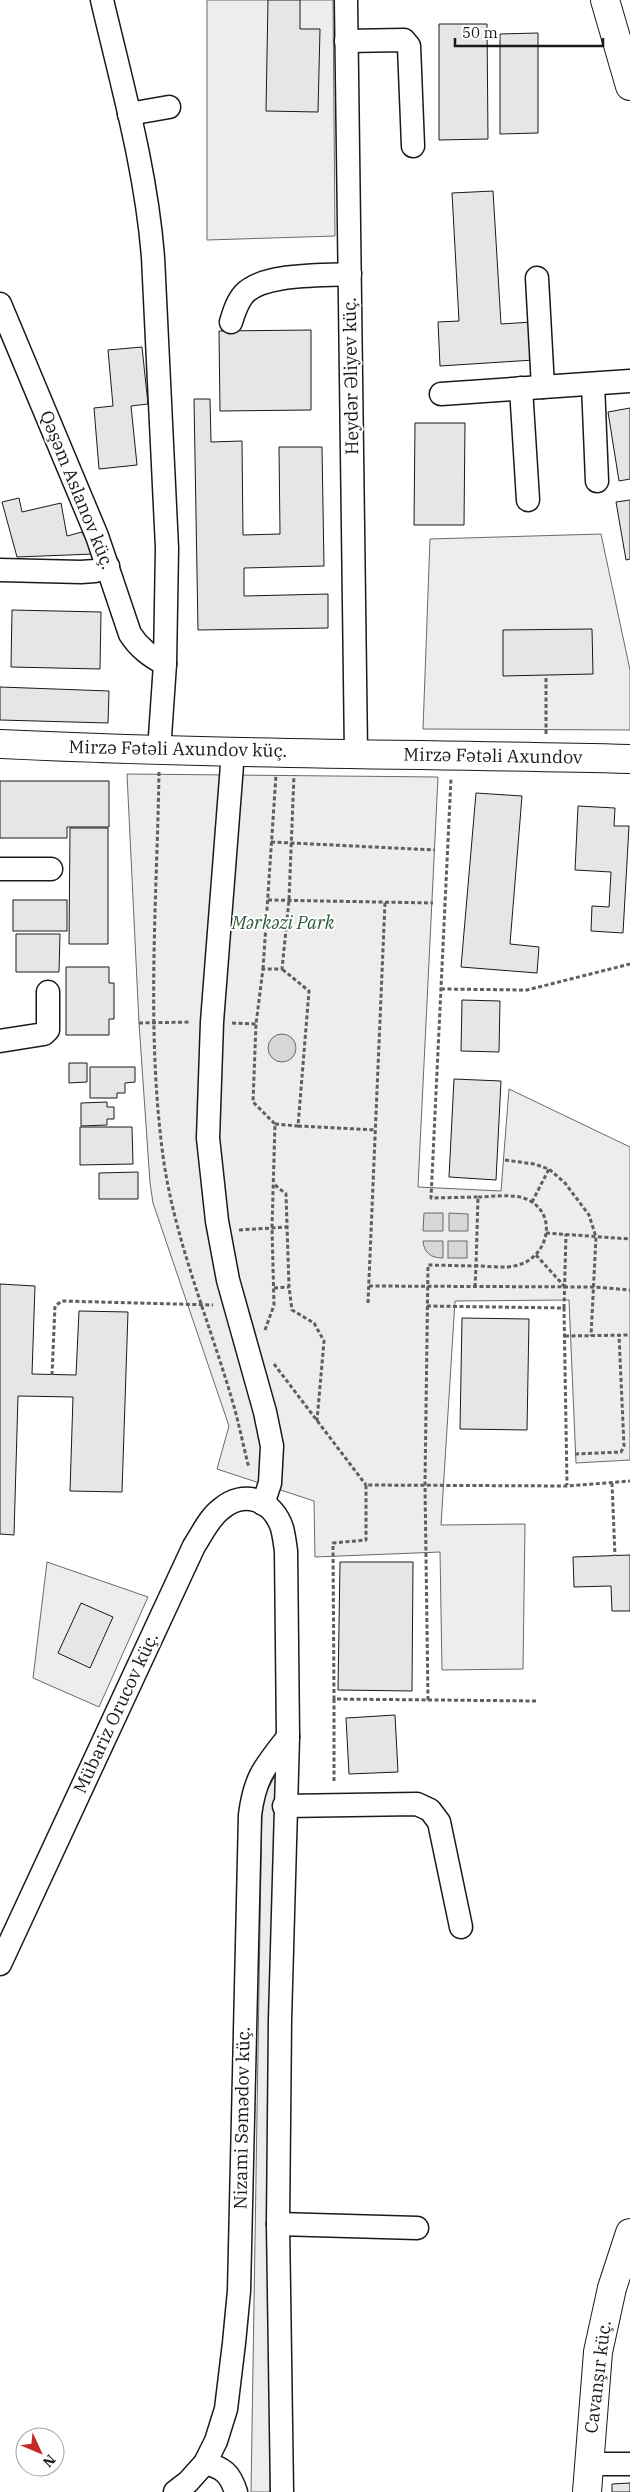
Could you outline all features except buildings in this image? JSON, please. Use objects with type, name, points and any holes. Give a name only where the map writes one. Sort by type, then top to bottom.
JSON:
[{"type":"main road","points":[[605,0],[630,86]]},
{"type":"main road","name":"Mirzə Fətəli Axundov küç.","points":[[0,744],[160,751],[356,753]]},
{"type":"main road","name":"Mirzə Fətəli Axundov","points":[[356,753],[630,759]]},
{"type":"main road","name":"Cavanşır küç.","points":[[587,2492],[598,2352],[612,2288],[630,2233]]},
{"type":"street","points":[[102,0],[149,210],[153,257],[167,548],[165,664],[160,751]]},
{"type":"street","name":"Heydər Əliyev küç.","points":[[346,0],[356,753]]},
{"type":"street","points":[[346,41],[404,40],[409,46],[414,146]]},
{"type":"street","points":[[129,114],[169,108]]},
{"type":"street","points":[[231,322],[244,293],[255,286],[271,280],[350,274]]},
{"type":"street","points":[[537,278],[543,387]]},
{"type":"street","name":"Qəşəm Aslanov küç.","points":[[0,304],[108,566],[130,634],[136,644],[165,664]]},
{"type":"street","points":[[441,394],[630,381]]},
{"type":"street","points":[[593,384],[597,481]]},
{"type":"street","points":[[521,388],[528,500]]},
{"type":"street","points":[[0,570],[81,572],[95,571],[108,566]]},
{"type":"street","points":[[233,752],[208,1095],[210,1174],[234,1306],[265,1412],[272,1446],[270,1483],[256,1501],[274,1513],[282,1528],[286,1551],[288,1737],[284,1806],[278,2224],[282,2492]]},
{"type":"street","points":[[0,869],[51,869]]},
{"type":"street","points":[[0,1041],[44,1034],[48,1030],[48,992]]},
{"type":"street","name":"Mübariz Orucov küç.","points":[[0,1964],[194,1546],[220,1510],[233,1500],[256,1501]]},
{"type":"street","name":"Nizami Səmədov küç.","points":[[175,2492],[188,2482],[205,2463],[216,2441],[226,2409],[239,2291],[250,1815],[253,1792],[260,1775],[288,1737]]},
{"type":"street","points":[[284,1806],[417,1804],[430,1810],[439,1822],[461,1927]]},
{"type":"street","points":[[278,2224],[417,2228]]},
{"type":"street","points":[[205,2463],[223,2468],[232,2477],[236,2492]]},
{"type":"street","points":[[589,2464],[630,2464]]},
{"type":"path","points":[[546,675],[546,757]]},
{"type":"path","points":[[160,751],[154,1022],[157,1092],[163,1157],[175,1214],[200,1305],[235,1410],[256,1501]]},
{"type":"path","points":[[428,1700],[425,1484],[428,1265],[519,1265],[536,1255],[545,1243],[547,1228],[542,1213],[532,1202],[517,1197],[431,1198],[452,755]]},
{"type":"path","points":[[276,774],[263,969],[256,1024],[254,1102],[275,1124],[376,1130]]},
{"type":"path","points":[[282,969],[289,900],[294,774]]},
{"type":"path","points":[[272,842],[435,850]]},
{"type":"path","points":[[268,900],[433,903]]},
{"type":"path","points":[[368,1303],[385,902]]},
{"type":"path","points":[[441,990],[526,990],[630,964]]},
{"type":"path","points":[[263,969],[282,969],[309,991],[298,1126]]},
{"type":"path","points":[[265,1333],[266,1324],[274,1305],[272,1228],[275,1124]]},
{"type":"path","points":[[505,1160],[534,1164],[548,1170],[565,1183],[589,1215],[596,1236],[591,1336]]},
{"type":"path","points":[[532,1202],[548,1170]]},
{"type":"path","points":[[274,1186],[286,1194],[289,1287],[292,1310],[314,1323],[321,1331],[324,1341],[317,1422]]},
{"type":"path","points":[[475,1287],[478,1197]]},
{"type":"path","points":[[219,1231],[287,1227]]},
{"type":"path","points":[[546,1233],[630,1239]]},
{"type":"path","points":[[566,1234],[564,1308],[567,1486]]},
{"type":"path","points":[[536,1255],[565,1287]]},
{"type":"path","points":[[369,1286],[594,1287],[630,1290]]},
{"type":"path","points":[[274,1288],[289,1287]]},
{"type":"path","points":[[52,1375],[55,1306],[62,1300],[234,1306]]},
{"type":"path","points":[[427,1306],[564,1308]]},
{"type":"path","points":[[575,1454],[621,1452],[624,1446],[619,1335]]},
{"type":"path","points":[[565,1336],[630,1335]]},
{"type":"path","points":[[272,1362],[366,1485],[366,1540],[333,1543],[334,1783]]},
{"type":"path","points":[[366,1485],[567,1486],[630,1481]]},
{"type":"path","points":[[612,1483],[615,1556]]},
{"type":"path","points":[[334,1699],[536,1701]]},
{"type":"shaded area","points":[[207,0],[333,0],[335,236],[207,240]]},
{"type":"shaded area","points":[[601,534],[630,670],[630,730],[423,729],[430,539]]},
{"type":"shaded area","name":"Mərkəzi Park","points":[[127,774],[438,777],[418,1187],[501,1191],[509,1089],[630,1147],[630,1460],[576,1463],[569,1300],[455,1301],[441,1525],[525,1524],[523,1669],[442,1670],[440,1552],[315,1557],[314,1501],[217,1469],[229,1426],[153,1203],[150,1183],[139,1023]]},
{"type":"shaded area","points":[[282,1034],[292,1038],[296,1048],[292,1058],[282,1062],[272,1058],[268,1048],[272,1038]]},
{"type":"shaded area","points":[[424,1213],[443,1213],[443,1231],[423,1231]]},
{"type":"shaded area","points":[[449,1213],[468,1214],[468,1231],[449,1231]]},
{"type":"shaded area","points":[[423,1241],[443,1241],[443,1258],[429,1254],[425,1249]]},
{"type":"shaded area","points":[[448,1241],[467,1241],[467,1258],[448,1258]]},
{"type":"shaded area","points":[[47,1562],[148,1597],[99,1707],[33,1678]]},
{"type":"shaded area","points":[[277,1772],[271,2018],[270,2492],[251,2492],[262,1800]]}]
